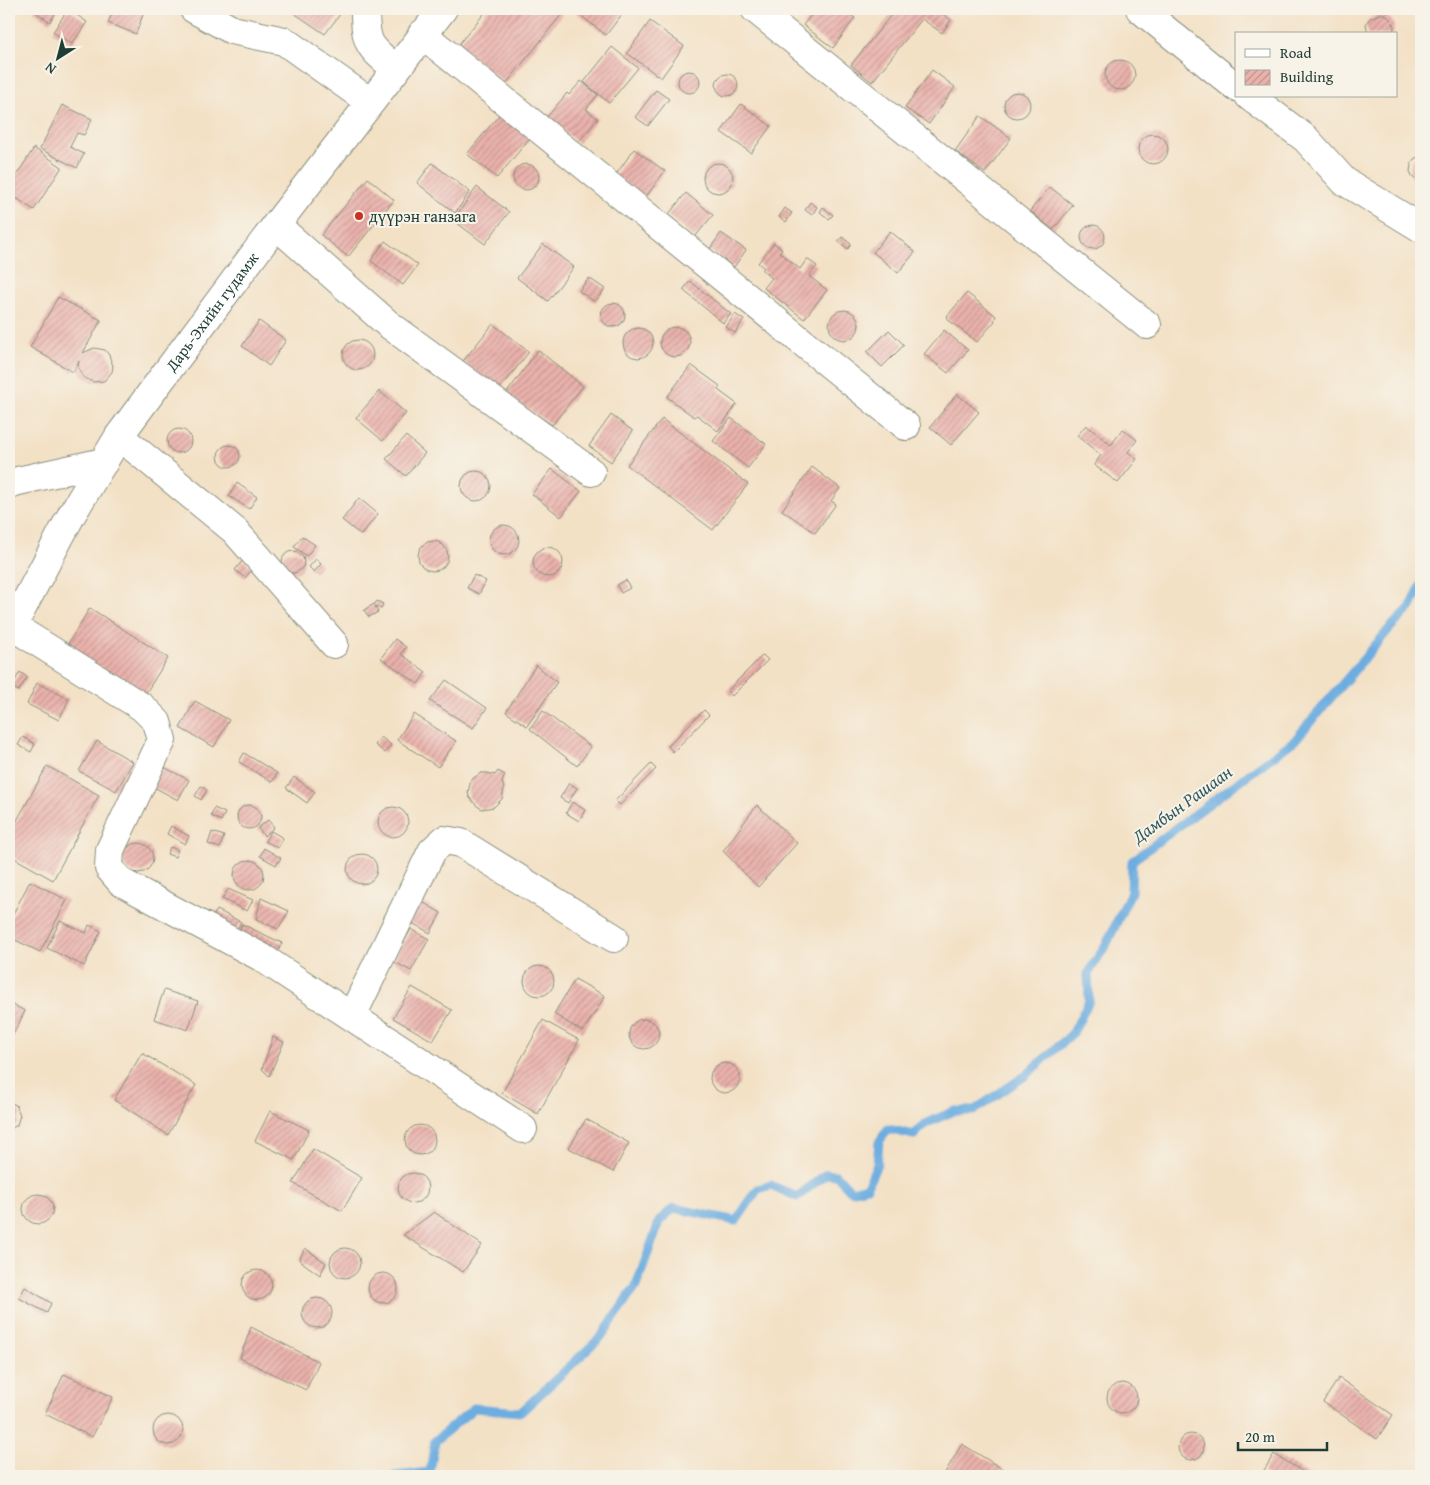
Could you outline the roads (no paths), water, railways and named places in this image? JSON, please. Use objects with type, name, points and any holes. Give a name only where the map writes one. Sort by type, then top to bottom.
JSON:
[{"type":"street","points":[[194,9],[232,30],[284,42],[370,102]]},
{"type":"street","points":[[365,9],[365,29],[372,49],[396,68]]},
{"type":"street","name":"Дарь-Эхийн гудамж","points":[[10,630],[72,514],[119,436],[276,225],[442,9]]},
{"type":"street","points":[[755,9],[1147,325]]},
{"type":"street","points":[[1140,9],[1235,86]]},
{"type":"street","points":[[422,34],[906,426]]},
{"type":"street","points":[[1252,98],[1306,140],[1344,181],[1421,228]]},
{"type":"street","points":[[276,225],[388,324],[591,472]]},
{"type":"street","points":[[119,436],[235,531],[334,644]]},
{"type":"street","points":[[9,484],[104,462]]},
{"type":"street","points":[[10,630],[142,707],[157,722],[162,740],[110,850],[109,868],[121,882],[261,957],[523,1129]]},
{"type":"street","points":[[352,1016],[432,851],[444,840],[461,843],[614,938]]},
{"type":"waterway","name":"Дамбын Рашаан","points":[[394,1476],[430,1472],[435,1441],[474,1408],[521,1412],[601,1337],[636,1286],[660,1220],[674,1208],[736,1221],[758,1189],[771,1185],[797,1197],[826,1174],[836,1175],[851,1191],[867,1187],[877,1164],[879,1142],[888,1129],[914,1135],[925,1124],[954,1111],[973,1111],[1025,1076],[1073,1033],[1089,1001],[1088,973],[1107,943],[1131,892],[1132,861],[1295,740],[1390,628],[1411,607],[1421,585]]},
{"type":"place","name":"дүүрэн ганзага","points":[[359,216]]}]
